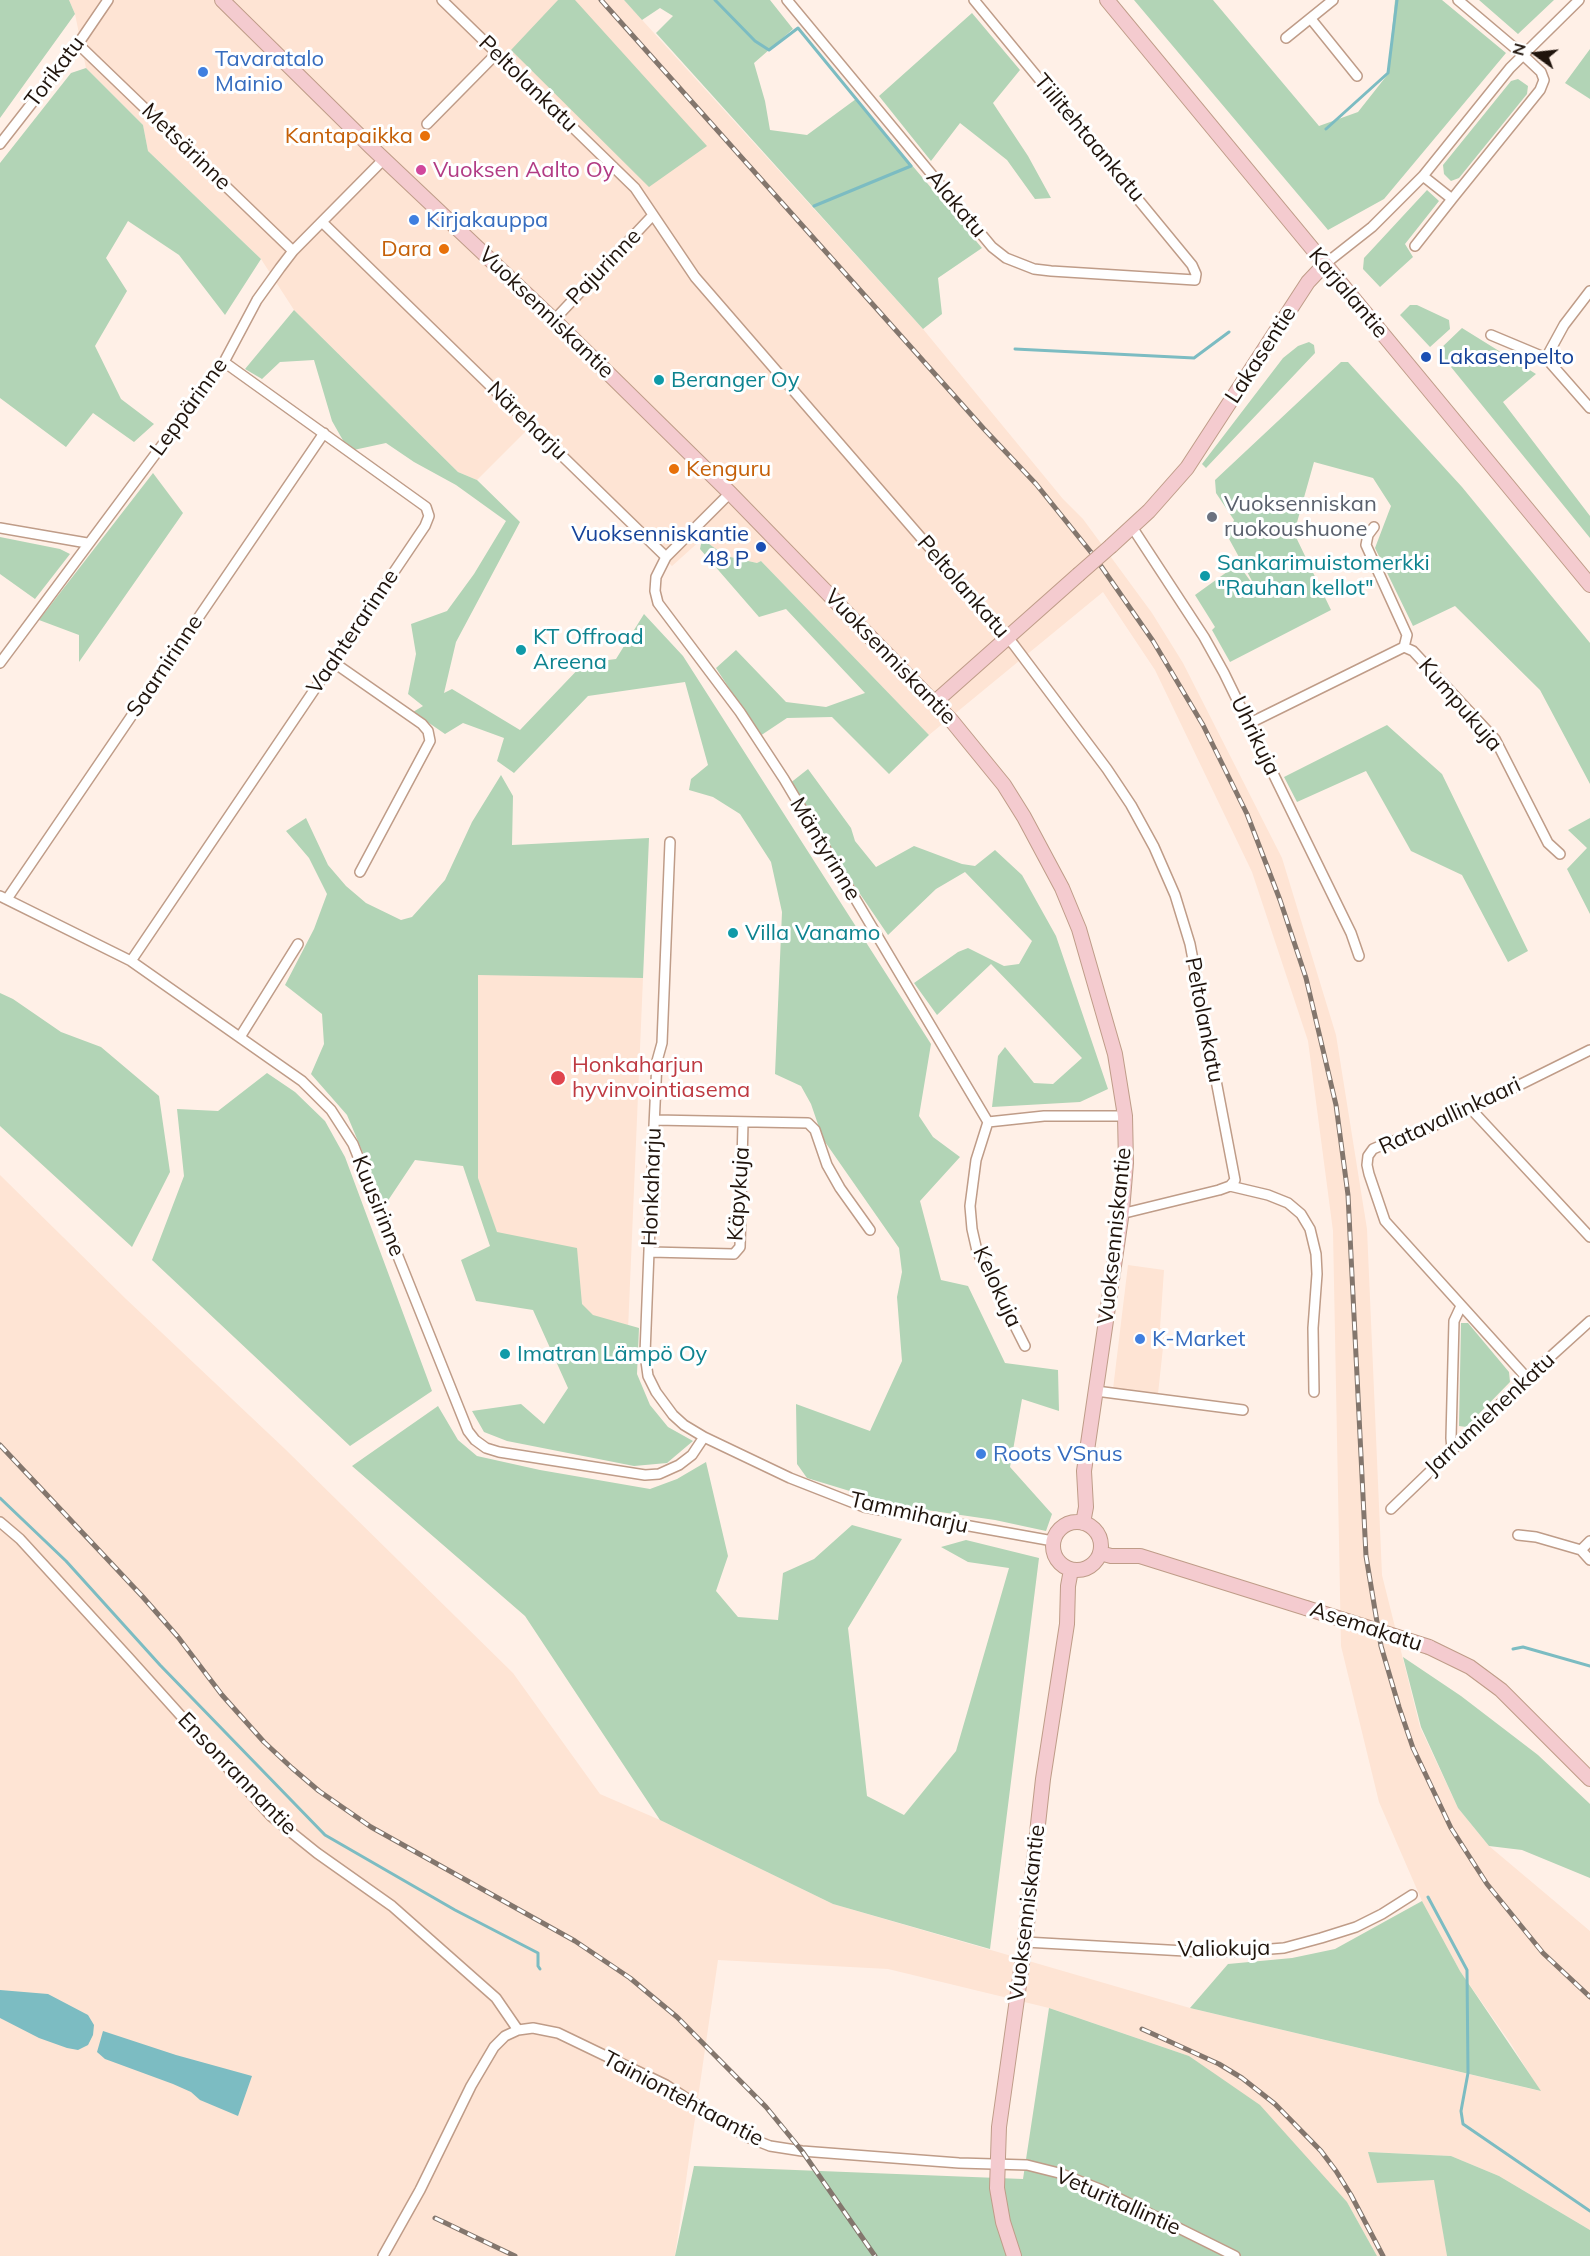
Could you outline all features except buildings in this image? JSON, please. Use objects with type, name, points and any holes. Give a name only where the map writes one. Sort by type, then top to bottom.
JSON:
[{"type":"street","name":"Torikatu","points":[[0,144],[78,44],[108,0]]},
{"type":"street","name":"Vuoksenniskantie","points":[[222,0],[730,493],[935,702],[1004,785],[1042,849],[1079,929],[1100,998],[1121,1083],[1125,1116],[1126,1163],[1122,1211],[1084,1471],[1086,1507],[1083,1522]]},
{"type":"street","name":"Peltolankatu","points":[[442,0],[624,177],[695,277],[1007,638],[1107,769],[1131,805],[1154,847],[1175,895],[1190,944],[1234,1171],[1235,1180],[1230,1186]]},
{"type":"street","name":"Alakatu","points":[[787,0],[992,247],[1006,258],[1034,269],[1051,271],[1195,280]]},
{"type":"street","name":"Tiilitehtaankatu","points":[[974,0],[1192,265],[1196,274],[1195,280]]},
{"type":"street","name":"Karjalantie","points":[[1107,0],[1590,585]]},
{"type":"street","points":[[1286,38],[1333,0]]},
{"type":"street","points":[[1415,246],[1540,90],[1544,80],[1541,72],[1523,55],[1458,0]]},
{"type":"street","name":"Lakasentie","points":[[935,702],[1162,498],[1187,468],[1308,282],[1325,264],[1372,226],[1423,176],[1510,68],[1580,0]]},
{"type":"street","points":[[1311,19],[1357,76]]},
{"type":"street","name":"Metsärinne","points":[[78,44],[293,251]]},
{"type":"street","points":[[427,124],[496,54]]},
{"type":"street","name":"Leppärinne","points":[[0,663],[87,543],[224,362],[257,300],[293,251],[384,159]]},
{"type":"street","points":[[1423,176],[1452,199]]},
{"type":"street","name":"Pajurinne","points":[[554,320],[653,215]]},
{"type":"street","name":"Näreharju","points":[[322,222],[666,557]]},
{"type":"street","points":[[1546,358],[1564,325],[1590,291]]},
{"type":"street","points":[[1491,335],[1546,358],[1590,408]]},
{"type":"street","name":"Vaahterarinne","points":[[131,961],[425,526],[429,516],[426,507],[224,362]]},
{"type":"street","name":"Saarnirinne","points":[[3,897],[324,433]]},
{"type":"street","points":[[666,557],[730,493]]},
{"type":"street","name":"Uhrikuja","points":[[1132,527],[1204,637],[1250,723],[1351,933],[1359,956]]},
{"type":"street","points":[[1374,527],[1368,535],[1366,545],[1407,635],[1404,647]]},
{"type":"street","points":[[0,528],[87,543]]},
{"type":"street","name":"Mäntyrinne","points":[[666,557],[656,577],[655,591],[658,603],[740,712],[784,779],[988,1122]]},
{"type":"street","name":"Kumpukuja","points":[[1250,723],[1404,647],[1413,651],[1496,739],[1548,843],[1560,854]]},
{"type":"street","points":[[333,662],[422,724],[428,731],[430,741],[360,872]]},
{"type":"street","name":"Honkaharju","points":[[670,842],[662,1043],[657,1061],[645,1354],[648,1376],[659,1398],[684,1425],[704,1437]]},
{"type":"street","name":"Kuusirinne","points":[[3,897],[131,961],[318,1095],[336,1116],[353,1144],[468,1431],[475,1440],[486,1448],[499,1452],[645,1475],[659,1474],[679,1465],[692,1455],[704,1437]]},
{"type":"street","points":[[240,1037],[298,944]]},
{"type":"street","name":"Ratavallinkaari","points":[[1527,1378],[1385,1221],[1367,1165],[1368,1156],[1373,1149],[1471,1109],[1590,1050]]},
{"type":"street","points":[[1471,1109],[1590,1237]]},
{"type":"street","points":[[988,1122],[1044,1116],[1125,1116]]},
{"type":"street","points":[[655,1120],[807,1123],[815,1130],[826,1165],[870,1230]]},
{"type":"street","name":"Käpykuja","points":[[650,1252],[734,1254],[740,1247],[743,1122]]},
{"type":"street","name":"Kelokuja","points":[[988,1122],[976,1160],[970,1206],[972,1229],[977,1251],[1025,1346]]},
{"type":"street","points":[[1122,1211],[1130,1212],[1230,1186],[1268,1195],[1288,1203],[1301,1214],[1310,1229],[1316,1254],[1317,1274],[1313,1328],[1314,1392]]},
{"type":"street","points":[[1452,1449],[1454,1321],[1461,1306]]},
{"type":"street","name":"Jarrumiehenkatu","points":[[1391,1509],[1527,1378],[1590,1321]]},
{"type":"street","points":[[1096,1391],[1243,1410]]},
{"type":"street","name":"Tammiharju","points":[[704,1437],[790,1479],[864,1507],[1053,1541]]},
{"type":"street","name":"Ensonrannantie","points":[[0,1522],[20,1539],[271,1816],[317,1853],[392,1906],[496,1998],[518,2030]]},
{"type":"street","points":[[1083,1522],[1098,1534],[1101,1544],[1100,1553],[1092,1565],[1086,1569],[1071,1570],[1056,1559],[1053,1541],[1061,1528],[1068,1524],[1083,1522]]},
{"type":"street","points":[[1518,1535],[1536,1537],[1581,1550],[1590,1560]]},
{"type":"street","points":[[1581,1550],[1590,1540]]},
{"type":"street","name":"Asemakatu","points":[[1100,1553],[1111,1556],[1140,1556],[1429,1647],[1470,1667],[1501,1690],[1590,1779]]},
{"type":"street","name":"Vuoksenniskantie","points":[[1014,2256],[1003,2222],[997,2188],[996,2163],[1025,1942],[1043,1779],[1067,1624],[1068,1586],[1071,1570]]},
{"type":"street","name":"Valiokuja","points":[[1025,1942],[1203,1952],[1284,1948],[1356,1927],[1412,1895]]},
{"type":"street","name":"Tainiontehtaantie","points":[[518,2030],[533,2028],[558,2033],[666,2085],[747,2137],[770,2146],[802,2151],[959,2163],[996,2163]]},
{"type":"street","points":[[383,2256],[420,2190],[488,2056],[505,2036],[518,2030]]},
{"type":"street","name":"Veturitallintie","points":[[996,2163],[1027,2165],[1079,2181],[1235,2256]]},
{"type":"shaded area","points":[[69,0],[624,0],[923,329],[1063,499],[1083,519],[1152,613],[1183,663],[1282,858],[1336,1035],[1367,1229],[1382,1575],[1420,1727],[1458,1808],[1489,1846],[1590,1931],[1590,2230],[1499,2176],[1451,2156],[1369,2152],[1377,2183],[1435,2179],[1447,2256],[1377,2256],[1347,2202],[1189,2056],[1049,2008],[888,1969],[718,1960],[675,2256],[0,2256],[0,1175],[126,1299],[285,1449],[513,1673],[600,1794],[660,1820],[833,1904],[1190,2008],[1540,2091],[1511,2044],[1460,1971],[1422,1901],[1379,1802],[1341,1646],[1333,1231],[1308,1041],[1252,872],[1155,670],[1103,592],[929,735],[761,561],[757,563],[726,556],[702,539],[672,566],[529,428],[477,480],[458,472],[294,310],[261,259],[148,151],[143,125],[86,68],[75,14]]},
{"type":"shaded area","name":"Honkaharjun hyvinvointiasema","points":[[478,974],[643,978],[628,1330],[555,1319],[497,1233],[478,1179]]},
{"type":"shaded area","points":[[1128,1265],[1164,1270],[1160,1328],[1165,1329],[1158,1394],[1113,1389]]},
{"type":"green space","points":[[0,0],[69,0],[75,14],[0,118]]},
{"type":"green space","points":[[558,0],[575,0],[707,146],[649,187],[511,50]]},
{"type":"green space","points":[[624,0],[770,0],[793,29],[754,63],[765,101],[770,130],[807,135],[856,99],[982,248],[938,278],[942,314],[923,329],[656,33],[673,16],[660,8],[642,20]]},
{"type":"green space","points":[[1134,0],[1213,0],[1319,126],[1358,112],[1388,74],[1395,0],[1442,0],[1506,53],[1384,199],[1328,230]]},
{"type":"green space","points":[[1479,0],[1554,0],[1518,34]]},
{"type":"green space","points":[[972,13],[1020,70],[993,103],[1028,156],[1051,198],[1035,199],[1007,160],[960,123],[931,161],[879,96]]},
{"type":"green space","points":[[1590,49],[1590,99],[1565,83]]},
{"type":"green space","points":[[86,68],[143,125],[148,151],[261,259],[225,315],[179,255],[128,221],[106,258],[127,291],[95,346],[121,399],[154,424],[134,442],[93,413],[66,447],[0,398],[0,163],[71,73]]},
{"type":"green space","points":[[1518,79],[1528,86],[1527,94],[1459,178],[1451,181],[1444,174],[1443,165],[1511,81]]},
{"type":"green space","points":[[1427,190],[1439,201],[1405,244],[1413,257],[1380,287],[1363,269],[1364,258]]},
{"type":"green space","points":[[1410,305],[1417,305],[1449,320],[1450,329],[1430,347],[1400,315]]},
{"type":"green space","points":[[294,310],[458,472],[477,480],[520,522],[456,642],[444,693],[452,689],[520,730],[584,663],[616,659],[644,614],[683,656],[931,1044],[919,1116],[933,1137],[960,1157],[920,1201],[941,1280],[968,1286],[1005,1363],[1058,1370],[1059,1411],[1022,1399],[1010,1467],[1052,1514],[1046,1531],[995,1520],[899,1506],[807,1478],[797,1464],[796,1404],[870,1431],[902,1361],[897,1297],[902,1272],[899,1248],[823,1139],[811,1104],[801,1086],[775,1074],[782,912],[771,862],[740,814],[713,797],[689,790],[691,779],[708,765],[685,682],[588,696],[514,773],[497,761],[504,738],[463,723],[445,734],[413,712],[423,706],[408,694],[416,654],[411,624],[447,611],[474,574],[506,521],[456,485],[414,462],[386,443],[349,451],[332,421],[314,360],[280,362],[262,379],[245,369]]},
{"type":"green space","points":[[1462,328],[1536,374],[1503,402],[1590,516],[1590,538],[1438,351]]},
{"type":"green space","points":[[1309,342],[1314,345],[1315,353],[1206,468],[1202,464],[1283,358],[1298,346]]},
{"type":"green space","points":[[1341,362],[1348,362],[1462,487],[1590,643],[1590,784],[1540,690],[1455,606],[1413,626],[1375,548],[1391,506],[1373,478],[1314,462],[1294,533],[1331,610],[1230,662],[1212,630],[1215,627],[1195,595],[1238,564],[1257,590],[1228,537],[1234,520],[1216,493],[1215,480]]},
{"type":"green space","points":[[153,473],[183,513],[79,662],[79,635],[39,620]]},
{"type":"green space","points":[[0,537],[60,549],[70,554],[35,599],[0,574]]},
{"type":"green space","points":[[702,539],[726,556],[757,563],[761,561],[929,735],[889,774],[832,717],[787,718],[760,736],[716,668],[736,650],[786,702],[826,707],[865,693],[786,609],[759,617],[700,549]]},
{"type":"green space","points":[[1387,725],[1442,774],[1528,951],[1508,962],[1462,875],[1411,851],[1366,771],[1297,802],[1284,777]]},
{"type":"green space","points":[[808,769],[851,828],[855,841],[876,867],[914,846],[962,864],[975,866],[995,850],[1022,875],[1056,936],[1108,1089],[1080,1102],[992,1107],[998,1056],[1005,1047],[1034,1083],[1053,1084],[1082,1058],[991,964],[937,1015],[914,983],[958,952],[968,948],[1004,966],[1019,964],[1032,941],[965,872],[936,889],[888,935],[789,784]]},
{"type":"green space","points":[[501,775],[513,796],[512,845],[649,838],[643,978],[478,975],[478,1178],[497,1232],[577,1248],[582,1304],[593,1315],[639,1328],[637,1374],[650,1405],[668,1427],[693,1441],[667,1463],[634,1466],[507,1441],[484,1432],[472,1411],[521,1404],[544,1424],[568,1388],[533,1310],[476,1301],[461,1260],[490,1246],[463,1166],[415,1160],[385,1205],[347,1115],[311,1074],[324,1044],[322,1014],[285,985],[314,929],[327,894],[309,858],[286,831],[306,818],[328,865],[346,886],[366,903],[401,920],[412,917],[445,880],[472,822]]},
{"type":"green space","points":[[1590,818],[1590,914],[1567,869],[1587,848],[1568,830]]},
{"type":"green space","points":[[0,993],[13,999],[61,1032],[101,1047],[159,1096],[170,1172],[132,1247],[0,1126]]},
{"type":"green space","points":[[267,1073],[295,1092],[325,1121],[345,1157],[432,1391],[350,1446],[152,1260],[184,1176],[177,1109],[218,1111]]},
{"type":"green space","points":[[1461,1323],[1468,1323],[1509,1372],[1510,1382],[1466,1427],[1459,1426]]},
{"type":"green space","points":[[438,1406],[458,1440],[477,1456],[540,1470],[650,1489],[677,1479],[706,1462],[728,1556],[716,1591],[738,1617],[778,1620],[783,1573],[814,1559],[852,1525],[902,1539],[848,1628],[867,1796],[904,1815],[956,1751],[1009,1568],[968,1562],[941,1547],[966,1540],[1039,1558],[990,1949],[833,1904],[660,1820],[525,1616],[352,1466]]},
{"type":"green space","points":[[1403,1657],[1461,1696],[1538,1755],[1590,1804],[1590,1878],[1522,1850],[1489,1846],[1458,1808],[1421,1727]]},
{"type":"green space","points":[[1422,1901],[1460,1971],[1541,2091],[1190,2008],[1228,1964],[1292,1958],[1335,1949]]},
{"type":"green space","points":[[1049,2008],[1189,2056],[1260,2105],[1347,2202],[1377,2256],[675,2256],[694,2166],[1023,2179]]},
{"type":"green space","points":[[1368,2152],[1451,2156],[1499,2176],[1590,2230],[1590,2256],[1447,2256],[1434,2180],[1377,2183]]},
{"type":"water","points":[[0,1990],[48,1994],[88,2015],[94,2025],[93,2035],[88,2045],[78,2050],[67,2048],[39,2038],[0,2018]]},
{"type":"water","points":[[103,2031],[176,2055],[252,2076],[238,2116],[200,2100],[191,2092],[173,2084],[105,2059],[97,2052]]},
{"type":"waterway","points":[[715,0],[755,41],[769,50],[798,28],[911,166],[814,206]]},
{"type":"waterway","points":[[1326,129],[1388,73],[1397,0]]},
{"type":"waterway","points":[[1015,349],[1194,358],[1229,332]]},
{"type":"waterway","points":[[0,1498],[66,1561],[160,1665],[325,1835],[455,1910],[538,1953],[540,1969]]},
{"type":"waterway","points":[[1513,1649],[1523,1647],[1590,1666]]},
{"type":"waterway","points":[[1428,1897],[1467,1970],[1468,2073],[1461,2111],[1463,2124],[1590,2211]]},
{"type":"railway","points":[[601,0],[984,429],[1036,484],[1094,556],[1153,641],[1203,725],[1247,814],[1280,900],[1306,978],[1336,1105],[1348,1195],[1366,1556],[1381,1646],[1399,1707],[1413,1748],[1451,1828],[1487,1884],[1543,1953],[1590,1997]]},
{"type":"railway","points":[[0,1445],[142,1596],[178,1637],[222,1695],[264,1742],[319,1791],[371,1827],[575,1941],[630,1978],[677,2017],[766,2107],[802,2151],[875,2256]]},
{"type":"railway","points":[[1142,2029],[1219,2064],[1242,2078],[1275,2104],[1321,2151],[1336,2171],[1383,2256]]},
{"type":"railway","points":[[435,2218],[515,2256]]},
{"type":"place","name":"Tavaratalo Mainio","points":[[203,72]]},
{"type":"place","name":"Kantapaikka","points":[[425,136]]},
{"type":"place","name":"Vuoksen Aalto Oy","points":[[421,170]]},
{"type":"place","name":"Kirjakauppa","points":[[414,220]]},
{"type":"place","name":"Dara","points":[[444,249]]},
{"type":"place","name":"Lakasenpelto","points":[[1426,357]]},
{"type":"place","name":"Beranger Oy","points":[[659,380]]},
{"type":"place","name":"Kenguru","points":[[674,469]]},
{"type":"place","name":"Vuoksenniskan ruokoushuone","points":[[1212,517]]},
{"type":"place","name":"Vuoksenniskantie 48 P","points":[[761,547]]},
{"type":"place","name":"Sankarimuistomerkki \"Rauhan kellot\"","points":[[1205,576]]},
{"type":"place","name":"KT Offroad Areena","points":[[521,650]]},
{"type":"place","name":"Villa Vanamo","points":[[733,933]]},
{"type":"place","name":"Honkaharjun hyvinvointiasema","points":[[558,1078]]},
{"type":"place","name":"K-Market","points":[[1140,1339]]},
{"type":"place","name":"Imatran Lämpö Oy","points":[[505,1354]]},
{"type":"place","name":"Roots VSnus","points":[[981,1454]]}]
